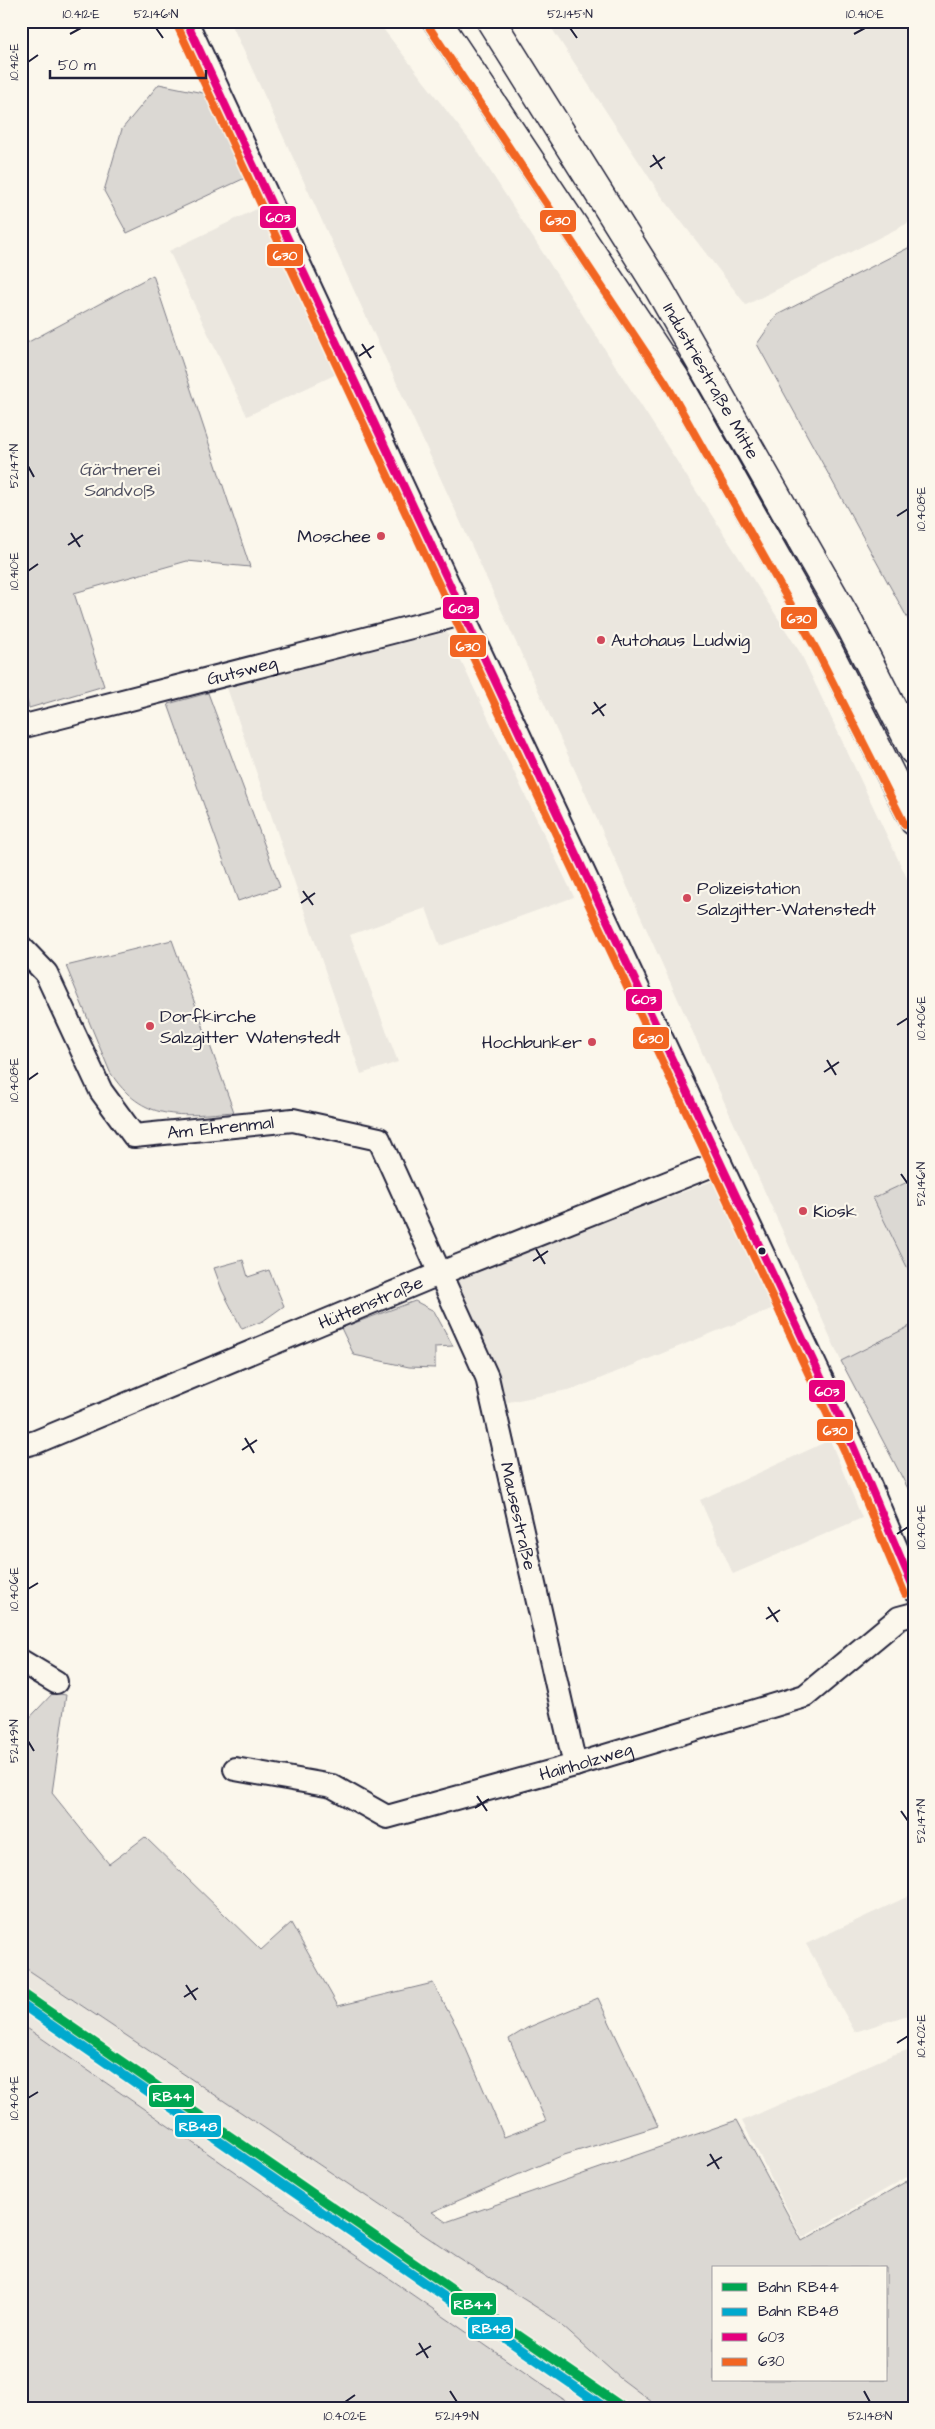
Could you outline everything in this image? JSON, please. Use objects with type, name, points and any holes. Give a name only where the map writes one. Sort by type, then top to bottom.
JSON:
[{"type":"highway","name":"Industriestraße Mitte","points":[[437,21],[675,378],[826,646],[914,821]]},
{"type":"highway","name":"Industriestraße Mitte","points":[[491,21],[659,289],[850,625],[914,751]]},
{"type":"street","points":[[186,21],[854,1448],[914,1590]]},
{"type":"street","name":"Gutsweg","points":[[21,727],[462,614]]},
{"type":"street","name":"Am Ehrenmal","points":[[21,947],[46,973],[101,1091],[134,1136],[293,1120],[379,1139],[441,1273]]},
{"type":"street","name":"Hüttenstraße","points":[[21,1446],[36,1442],[441,1273],[720,1162]]},
{"type":"street","name":"Mausestraße","points":[[441,1273],[486,1377],[575,1765]]},
{"type":"street","name":"Hainholzweg","points":[[235,1769],[332,1786],[387,1817],[575,1765],[805,1696],[899,1618],[914,1614]]},
{"type":"street","points":[[21,1661],[56,1682]]},
{"type":"shaded area","points":[[230,21],[377,21],[474,146],[801,654],[914,893],[914,1179],[873,1199],[914,1281],[914,1324],[841,1361],[572,764]]},
{"type":"shaded area","points":[[547,21],[914,21],[914,220],[746,305],[660,194]]},
{"type":"shaded area","points":[[263,206],[341,372],[247,416],[169,251]]},
{"type":"shaded area","points":[[447,632],[574,897],[440,946],[426,908],[350,935],[398,1062],[361,1074],[226,685]]},
{"type":"shaded area","points":[[715,1180],[776,1307],[577,1388],[504,1403],[452,1280]]},
{"type":"shaded area","points":[[830,1440],[862,1518],[733,1574],[700,1500]]},
{"type":"shaded area","points":[[909,1896],[914,1907],[914,2013],[855,2032],[806,1944]]},
{"type":"shaded area","points":[[21,1965],[457,2257],[552,2317],[620,2378],[660,2408],[576,2408],[21,2024]]},
{"type":"shaded area","points":[[914,2048],[914,2173],[802,2238],[742,2121],[892,2055]]},
{"type":"green space","points":[[159,84],[208,94],[245,178],[127,233],[104,191],[122,129]]},
{"type":"green space","points":[[914,245],[914,630],[757,344],[777,315]]},
{"type":"green space","name":"Gärtnerei Sandvoß","points":[[153,275],[250,567],[187,561],[74,593],[104,686],[29,708],[21,680],[21,346]]},
{"type":"green space","points":[[208,693],[280,887],[238,901],[168,704]]},
{"type":"green space","points":[[172,940],[234,1112],[196,1115],[164,1113],[149,1108],[123,1089],[110,1072],[66,966]]},
{"type":"green space","points":[[914,1179],[914,1281],[873,1198]]},
{"type":"green space","points":[[243,1260],[248,1277],[269,1270],[284,1306],[263,1321],[242,1329],[222,1290],[214,1268]]},
{"type":"green space","points":[[415,1301],[434,1311],[453,1346],[435,1347],[435,1368],[409,1367],[354,1355],[341,1328]]},
{"type":"green space","points":[[914,1324],[914,1500],[841,1361]]},
{"type":"green space","points":[[53,1693],[66,1695],[52,1793],[109,1864],[145,1837],[261,1950],[291,1923],[338,2006],[433,1983],[457,2028],[504,2137],[546,2121],[509,2039],[527,2028],[598,1998],[658,2126],[561,2156],[432,2212],[446,2222],[737,2120],[802,2241],[914,2177],[914,2408],[660,2408],[620,2378],[552,2317],[457,2257],[21,1965],[21,1727]]},
{"type":"green space","points":[[21,2024],[576,2408],[21,2408]]},
{"type":"rail line","name":"RB44","points":[[21,1992],[624,2408]]},
{"type":"rail line","name":"RB48","points":[[21,2004],[606,2408]]},
{"type":"transit line","name":"603","points":[[186,21],[854,1448],[914,1589]]},
{"type":"transit line","name":"630","points":[[177,25],[845,1452],[905,1594]]},
{"type":"transit line","name":"630","points":[[429,27],[666,383],[817,651],[905,825]]},
{"type":"place","name":"Moschee","points":[[381,536]]},
{"type":"place","name":"Autohaus Ludwig","points":[[601,640]]},
{"type":"place","name":"Polizeistation Salzgitter-Watenstedt","points":[[687,898]]},
{"type":"place","name":"Dorfkirche Salzgitter Watenstedt","points":[[150,1026]]},
{"type":"place","name":"Hochbunker","points":[[592,1042]]},
{"type":"place","name":"Kiosk","points":[[803,1211]]}]
